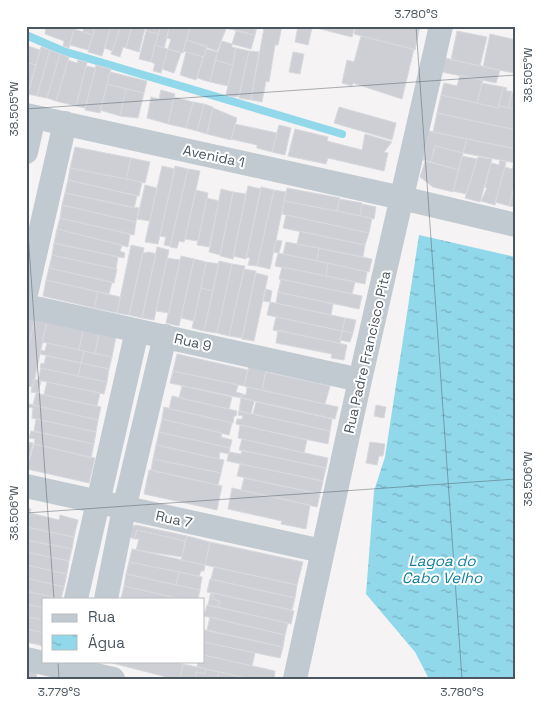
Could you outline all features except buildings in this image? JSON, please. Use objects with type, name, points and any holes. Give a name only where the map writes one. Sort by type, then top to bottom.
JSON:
[{"type":"street","name":"Rua Padre Francisco Pita","points":[[295,679],[360,380],[441,26]]},
{"type":"street","name":"Avenida 1","points":[[30,116],[516,225]]},
{"type":"street","points":[[26,152],[30,116]]},
{"type":"street","points":[[26,294],[65,124]]},
{"type":"street","name":"Rua 9","points":[[26,306],[360,380]]},
{"type":"street","points":[[76,598],[96,502],[137,331]]},
{"type":"street","points":[[106,598],[124,508],[165,336]]},
{"type":"street","name":"Rua 7","points":[[26,486],[322,551]]},
{"type":"street","points":[[26,659],[42,661]]},
{"type":"street","points":[[48,662],[92,667],[113,679]]},
{"type":"water","name":"Lagoa do Cabo Velho","points":[[419,235],[516,257],[516,679],[429,679],[415,652],[366,594],[374,491],[385,457]]},
{"type":"waterway","points":[[26,35],[63,51],[342,134]]}]
